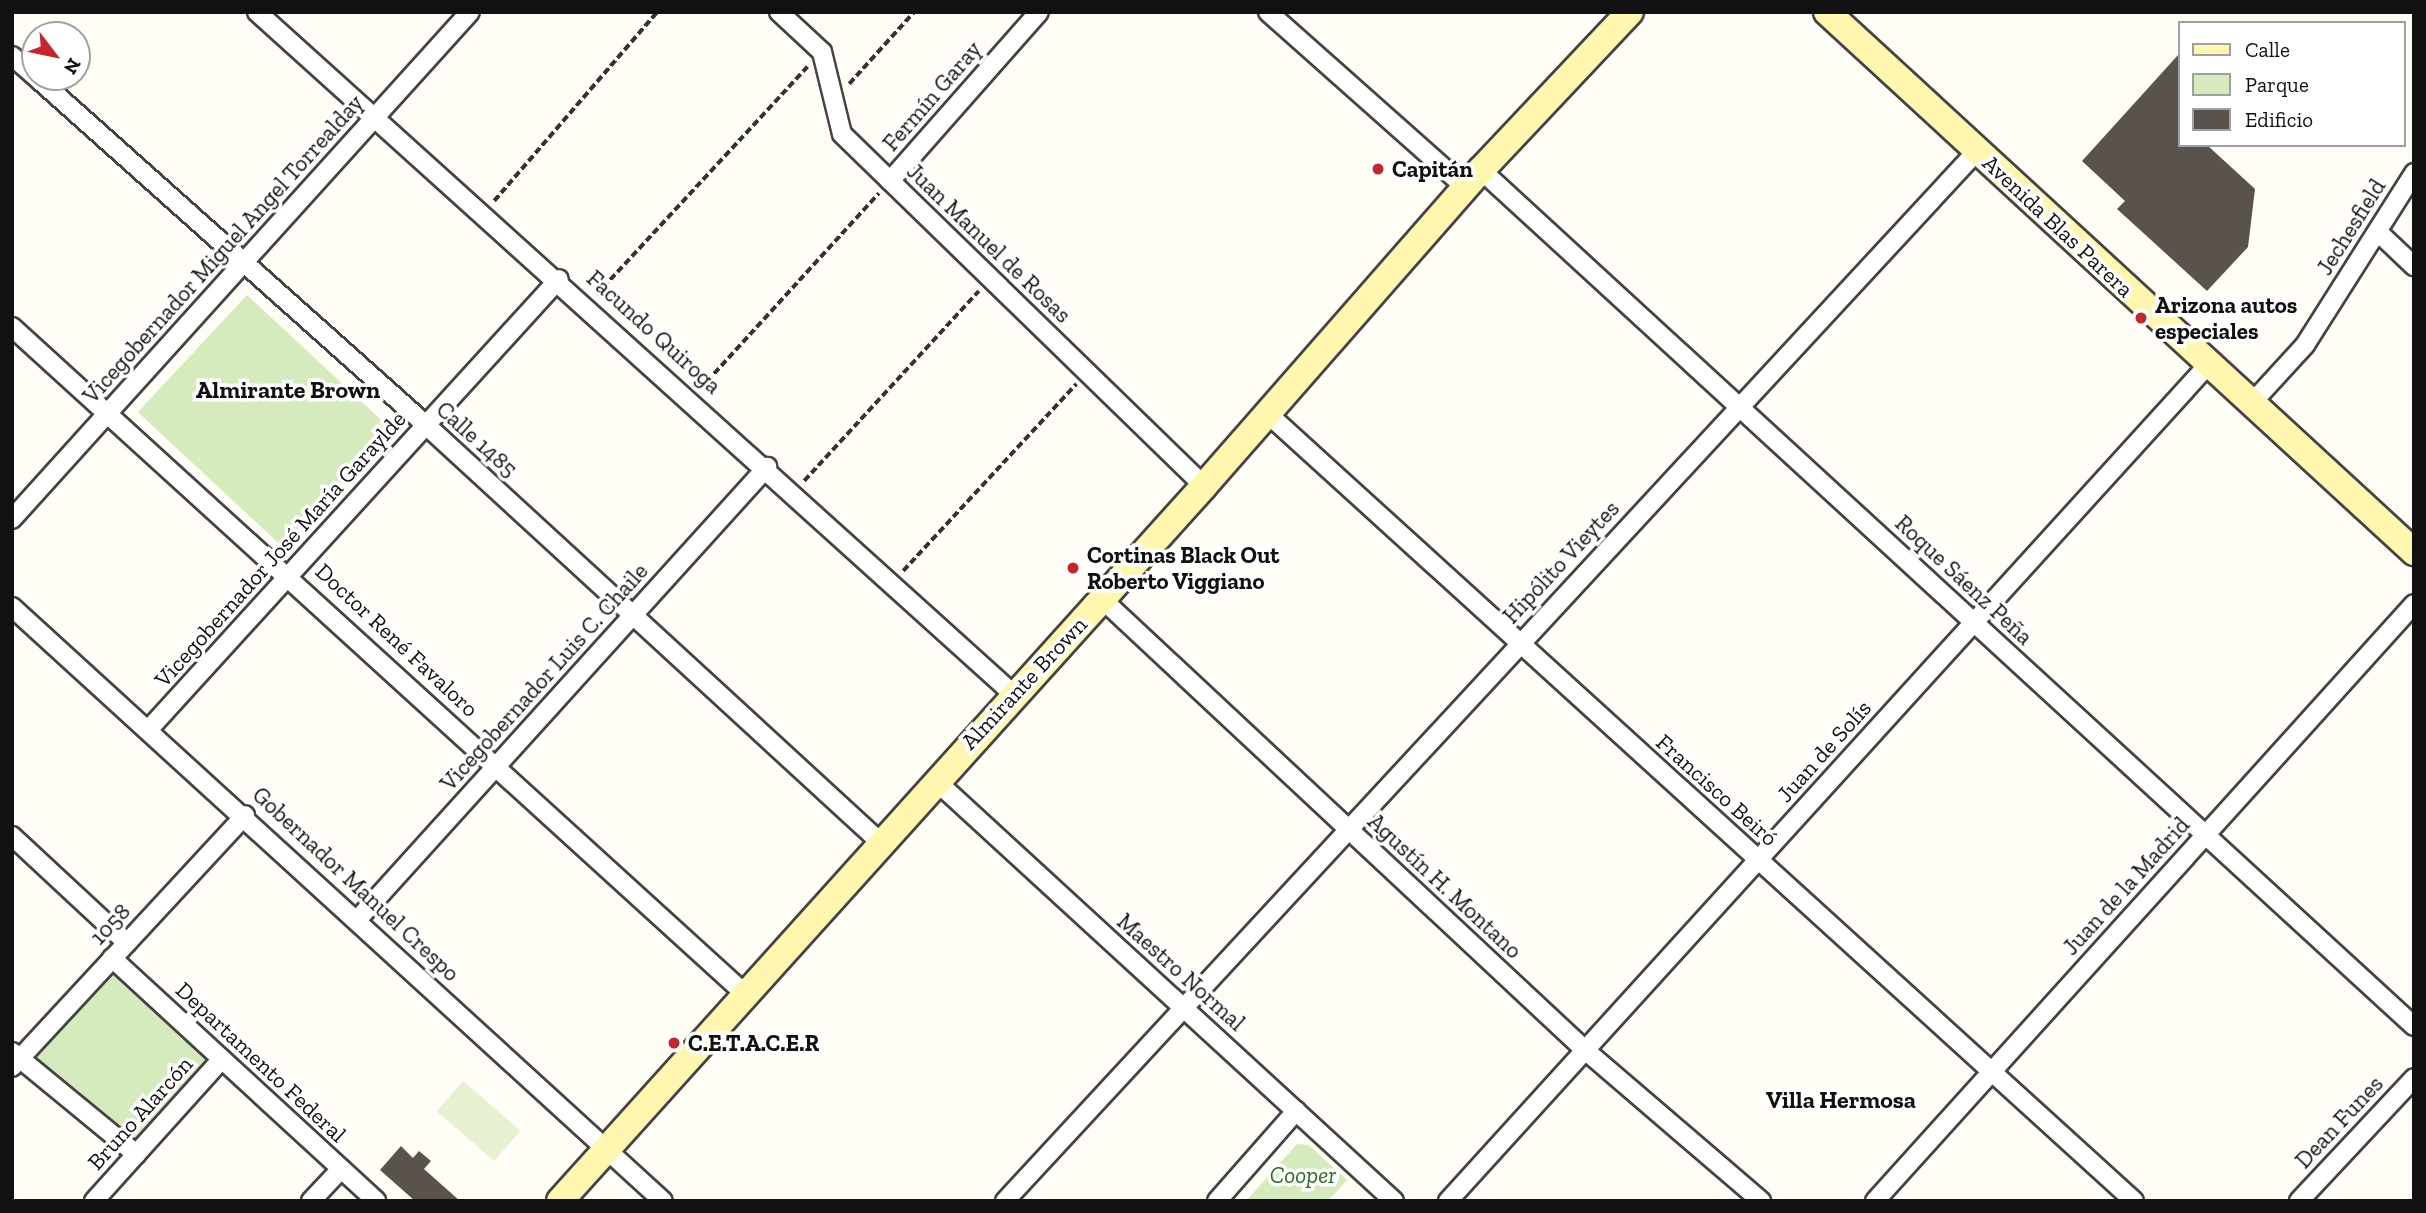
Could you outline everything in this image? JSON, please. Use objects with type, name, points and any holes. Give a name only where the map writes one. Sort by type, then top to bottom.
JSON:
[{"type":"main road","name":"Almirante Brown","points":[[560,1201],[1012,693],[1204,486],[1473,178],[1630,12]]},
{"type":"main road","name":"Avenida Blas Parera","points":[[1827,12],[2414,552]]},
{"type":"street","name":"Facundo Quiroga","points":[[257,12],[588,305],[1012,693]]},
{"type":"street","name":"Vicegobernador Miguel Angel Torrealday","points":[[12,519],[470,12]]},
{"type":"street","points":[[779,12],[822,52]]},
{"type":"street","name":"Fermín Garay","points":[[890,181],[1039,12]]},
{"type":"street","name":"Roque Sáenz Peña","points":[[1268,12],[1473,178],[1740,405],[2414,1026]]},
{"type":"street","name":"Juan Manuel de Rosas","points":[[822,52],[842,134],[1204,486]]},
{"type":"street","name":"Calle 1485","points":[[50,91],[426,425],[880,842]]},
{"type":"street","name":"Hipólito Vieytes","points":[[1005,1201],[1181,1006],[1977,151]]},
{"type":"street","name":"Jechesfield","points":[[2251,404],[2305,345],[2414,173]]},
{"type":"street","points":[[2378,232],[2414,266]]},
{"type":"street","name":"Vicegobernador José María Garaylde","points":[[150,728],[559,279]]},
{"type":"street","name":"Doctor René Favaloro","points":[[12,327],[290,575],[744,995]]},
{"type":"street","name":"Juan de Solís","points":[[1448,1201],[2208,365]]},
{"type":"street","name":"Francisco Beiró","points":[[1268,414],[2134,1201]]},
{"type":"street","name":"Vicegobernador Luis C. Chaile","points":[[358,919],[766,467]]},
{"type":"street","name":"Agustín H. Montano","points":[[1102,598],[1585,1051],[1761,1201]]},
{"type":"street","name":"Juan de la Madrid","points":[[1875,1201],[2414,604]]},
{"type":"street","name":"Gobernador Manuel Crespo","points":[[12,607],[150,728],[663,1201]]},
{"type":"street","name":"Maestro Normal","points":[[935,780],[1394,1201]]},
{"type":"street","name":"1058","points":[[15,1060],[244,815]]},
{"type":"street","points":[[12,836],[127,943]]},
{"type":"street","name":"Departamento Federal","points":[[112,958],[376,1201]]},
{"type":"street","name":"Bruno Alarcón","points":[[94,1201],[222,1059]]},
{"type":"street","points":[[15,1060],[136,1154]]},
{"type":"street","name":"Dean Funes","points":[[2300,1201],[2414,1077]]},
{"type":"street","points":[[1217,1201],[1296,1111]]},
{"type":"street","points":[[312,1201],[341,1169]]},
{"type":"path","points":[[484,213],[657,12]]},
{"type":"path","points":[[833,101],[914,12]]},
{"type":"path","points":[[588,305],[822,52]]},
{"type":"path","points":[[691,399],[890,181]]},
{"type":"path","points":[[794,492],[990,279]]},
{"type":"path","points":[[892,582],[1087,372]]},
{"type":"green space","points":[[247,295],[391,429],[282,546],[138,412]]},
{"type":"green space","points":[[112,958],[221,1060],[128,1160],[19,1058]]},
{"type":"green space","points":[[463,1081],[520,1131],[494,1161],[437,1111]]},
{"type":"green space","name":"Cooper","points":[[1297,1144],[1309,1145],[1347,1180],[1328,1201],[1246,1201]]},
{"type":"building","points":[[2178,55],[2178,147],[2209,147],[2255,189],[2248,247],[2207,291],[2117,209],[2125,201],[2082,161]]},
{"type":"building","points":[[401,1146],[413,1158],[419,1151],[431,1161],[424,1169],[460,1201],[415,1201],[380,1170]]},
{"type":"place","name":"Capitán","points":[[1378,169]]},
{"type":"place","name":"Arizona autos especiales","points":[[2141,318]]},
{"type":"place","name":"Cortinas Black Out Roberto Viggiano","points":[[1073,568]]},
{"type":"place","name":"C.E.T.A.C.E.R","points":[[674,1043]]},
{"type":"district","name":"Almirante Brown","points":[[288,390]]},
{"type":"district","name":"Villa Hermosa","points":[[1841,1100]]}]
